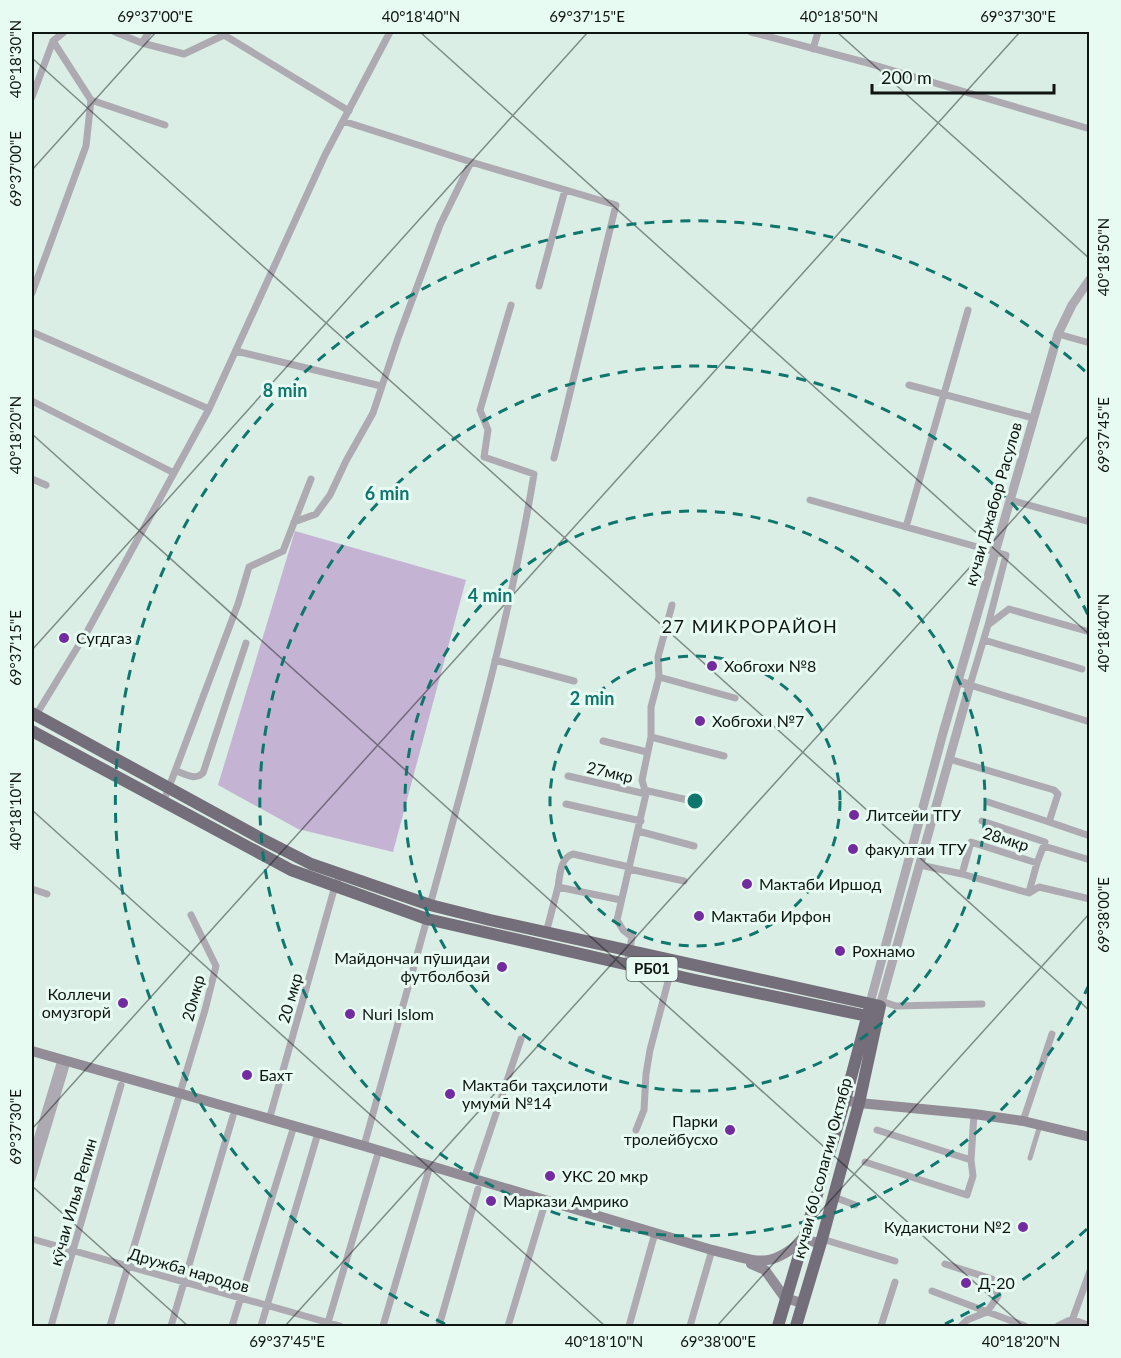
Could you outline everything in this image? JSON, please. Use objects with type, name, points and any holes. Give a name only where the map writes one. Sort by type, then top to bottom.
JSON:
[{"type":"highway","name":"РБ01","points":[[34,714],[311,864],[430,905],[546,933],[631,950],[875,1009]]},
{"type":"highway","points":[[34,714],[37,723],[35,732]]},
{"type":"highway","points":[[35,732],[42,723],[48,722]]},
{"type":"highway","name":"РБ01","points":[[35,732],[291,870],[427,919],[670,974],[875,1009]]},
{"type":"highway","points":[[777,1326],[875,1009]]},
{"type":"highway","name":"кучаи 60 солагии Октябр","points":[[796,1326],[825,1241],[859,1103],[875,1009]]},
{"type":"main road","points":[[32,1051],[179,1095],[379,1150],[712,1250],[764,1262],[778,1258],[804,1239],[825,1241]]},
{"type":"main road","points":[[845,1100],[1023,1121],[1089,1137]]},
{"type":"main road","points":[[712,1250],[765,1270],[785,1298],[802,1303]]},
{"type":"street","points":[[32,98],[53,41],[64,32]]},
{"type":"street","points":[[115,32],[142,43],[184,54],[225,33],[349,111]]},
{"type":"street","points":[[142,43],[149,32]]},
{"type":"street","points":[[34,714],[88,630],[209,409],[325,155],[390,32]]},
{"type":"street","points":[[750,32],[864,62],[1089,129]]},
{"type":"street","points":[[813,50],[818,32]]},
{"type":"street","points":[[53,41],[92,100],[165,125]]},
{"type":"street","points":[[32,293],[86,146],[92,100]]},
{"type":"street","points":[[343,121],[616,205],[554,458]]},
{"type":"street","points":[[294,522],[316,514],[330,495],[373,413],[440,225],[471,162]]},
{"type":"street","points":[[539,286],[565,190]]},
{"type":"street","name":"кучаи Джабор Расулов","points":[[875,1009],[888,936],[1033,418],[1058,334],[1072,305],[1089,279]]},
{"type":"street","points":[[430,905],[515,580],[534,474],[484,457],[488,429],[480,410],[511,305]]},
{"type":"street","points":[[906,527],[968,310]]},
{"type":"street","points":[[32,332],[209,409]]},
{"type":"street","points":[[1058,334],[1089,343]]},
{"type":"street","points":[[236,351],[381,386]]},
{"type":"street","points":[[909,386],[1033,418]]},
{"type":"street","points":[[32,401],[174,473]]},
{"type":"street","points":[[163,803],[238,604],[249,567],[283,551],[311,478]]},
{"type":"street","points":[[32,479],[46,485]]},
{"type":"street","points":[[810,500],[1005,555],[984,640],[920,866],[899,939],[875,1009],[896,1006],[982,1004]]},
{"type":"street","points":[[1010,500],[1089,522]]},
{"type":"street","name":"27мкр","points":[[631,950],[632,937],[623,930],[617,920],[641,821],[645,792],[642,780],[651,737],[651,707],[658,677],[658,657],[672,604]]},
{"type":"street","points":[[988,625],[1009,609],[1089,632]]},
{"type":"street","points":[[984,640],[1082,669]]},
{"type":"street","points":[[176,771],[194,778],[203,773],[246,643]]},
{"type":"street","points":[[495,660],[574,681]]},
{"type":"street","points":[[658,677],[735,698]]},
{"type":"street","points":[[959,682],[1089,722]]},
{"type":"street","points":[[651,737],[724,756]]},
{"type":"street","name":"27мкр","points":[[603,741],[647,752]]},
{"type":"street","name":"28мкр","points":[[949,759],[1054,790],[1058,794],[1049,822]]},
{"type":"street","name":"27мкр","points":[[568,776],[701,803]]},
{"type":"street","name":"28мкр","points":[[988,802],[1089,836]]},
{"type":"street","points":[[566,804],[641,821]]},
{"type":"street","name":"28мкр","points":[[962,874],[971,842],[1037,863],[1044,846],[1045,842],[982,821]]},
{"type":"street","points":[[638,831],[694,846]]},
{"type":"street","name":"28мкр","points":[[1044,846],[1089,860]]},
{"type":"street","points":[[546,933],[564,860],[568,855],[684,880]]},
{"type":"street","points":[[1029,893],[1037,863]]},
{"type":"street","points":[[920,866],[962,874],[1029,893],[1039,887],[1089,899]]},
{"type":"street","name":"20 мкр","points":[[269,1118],[335,886],[341,874]]},
{"type":"street","points":[[558,887],[621,900]]},
{"type":"street","points":[[32,889],[47,894]]},
{"type":"street","points":[[898,900],[909,904]]},
{"type":"street","name":"20мкр","points":[[110,1326],[216,966],[191,915]]},
{"type":"street","points":[[364,1146],[427,919]]},
{"type":"street","points":[[888,936],[899,939]]},
{"type":"street","points":[[627,964],[631,950]]},
{"type":"street","points":[[636,1130],[644,1110],[650,1050],[670,974]]},
{"type":"street","points":[[1023,1121],[1052,1034]]},
{"type":"street","points":[[439,1326],[476,1181],[521,1039]]},
{"type":"street","points":[[32,1156],[64,1061]]},
{"type":"street","points":[[32,1179],[64,1061]]},
{"type":"street","name":"кӯчаи Илья Репин","points":[[51,1326],[121,1085]]},
{"type":"street","points":[[866,1162],[967,1195],[973,1176],[971,1160],[974,1114]]},
{"type":"street","points":[[171,1326],[233,1116]]},
{"type":"street","points":[[1030,1158],[1040,1125]]},
{"type":"street","points":[[232,1326],[294,1126]]},
{"type":"street","points":[[877,1130],[971,1160]]},
{"type":"street","points":[[261,1326],[318,1133]]},
{"type":"street","points":[[327,1325],[379,1150]]},
{"type":"street","points":[[383,1326],[430,1166]]},
{"type":"street","points":[[834,1197],[855,1205]]},
{"type":"street","points":[[508,1326],[546,1200]]},
{"type":"street","points":[[629,1326],[655,1233]]},
{"type":"street","name":"Дружба народов","points":[[32,1239],[327,1325],[340,1326]]},
{"type":"street","points":[[825,1241],[895,1261]]},
{"type":"street","points":[[690,1326],[712,1250]]},
{"type":"street","points":[[945,1264],[992,1280],[998,1296],[987,1312],[967,1320],[961,1326]]},
{"type":"street","points":[[1071,1323],[1089,1271]]},
{"type":"street","points":[[882,1326],[895,1282]]},
{"type":"street","points":[[932,1291],[1025,1326]]},
{"type":"street","points":[[1058,1326],[1071,1323],[1089,1326]]},
{"type":"shaded area","points":[[295,531],[466,580],[393,852],[298,829],[218,785]]},
{"type":"place","name":"Сугдгаз","points":[[64,638]]},
{"type":"place","name":"Хобгохи №8","points":[[712,666]]},
{"type":"place","name":"Хобгохи №7","points":[[700,721]]},
{"type":"place","name":"Литсейи ТГУ","points":[[854,815]]},
{"type":"place","name":"факултаи ТГУ","points":[[853,849]]},
{"type":"place","name":"Мактаби Иршод","points":[[747,884]]},
{"type":"place","name":"Мактаби Ирфон","points":[[699,916]]},
{"type":"place","name":"Рохнамо","points":[[840,951]]},
{"type":"place","name":"Майдончаи пӯшидаи футболбозӣ","points":[[502,967]]},
{"type":"place","name":"Коллечи омузгорй","points":[[123,1003]]},
{"type":"place","name":"Nuri Islom","points":[[350,1014]]},
{"type":"place","name":"Бахт","points":[[247,1075]]},
{"type":"place","name":"Мактаби таҳсилоти умумӣ №14","points":[[450,1094]]},
{"type":"place","name":"Парки тролейбусхо","points":[[730,1130]]},
{"type":"place","name":"УКС 20 мкр","points":[[550,1176]]},
{"type":"place","name":"Маркази Амрико","points":[[491,1201]]},
{"type":"place","name":"Кудакистони №2","points":[[1023,1227]]},
{"type":"place","name":"Д-20","points":[[966,1283]]},
{"type":"district","name":"27 МИКРОРАЙОН","points":[[750,627]]}]
